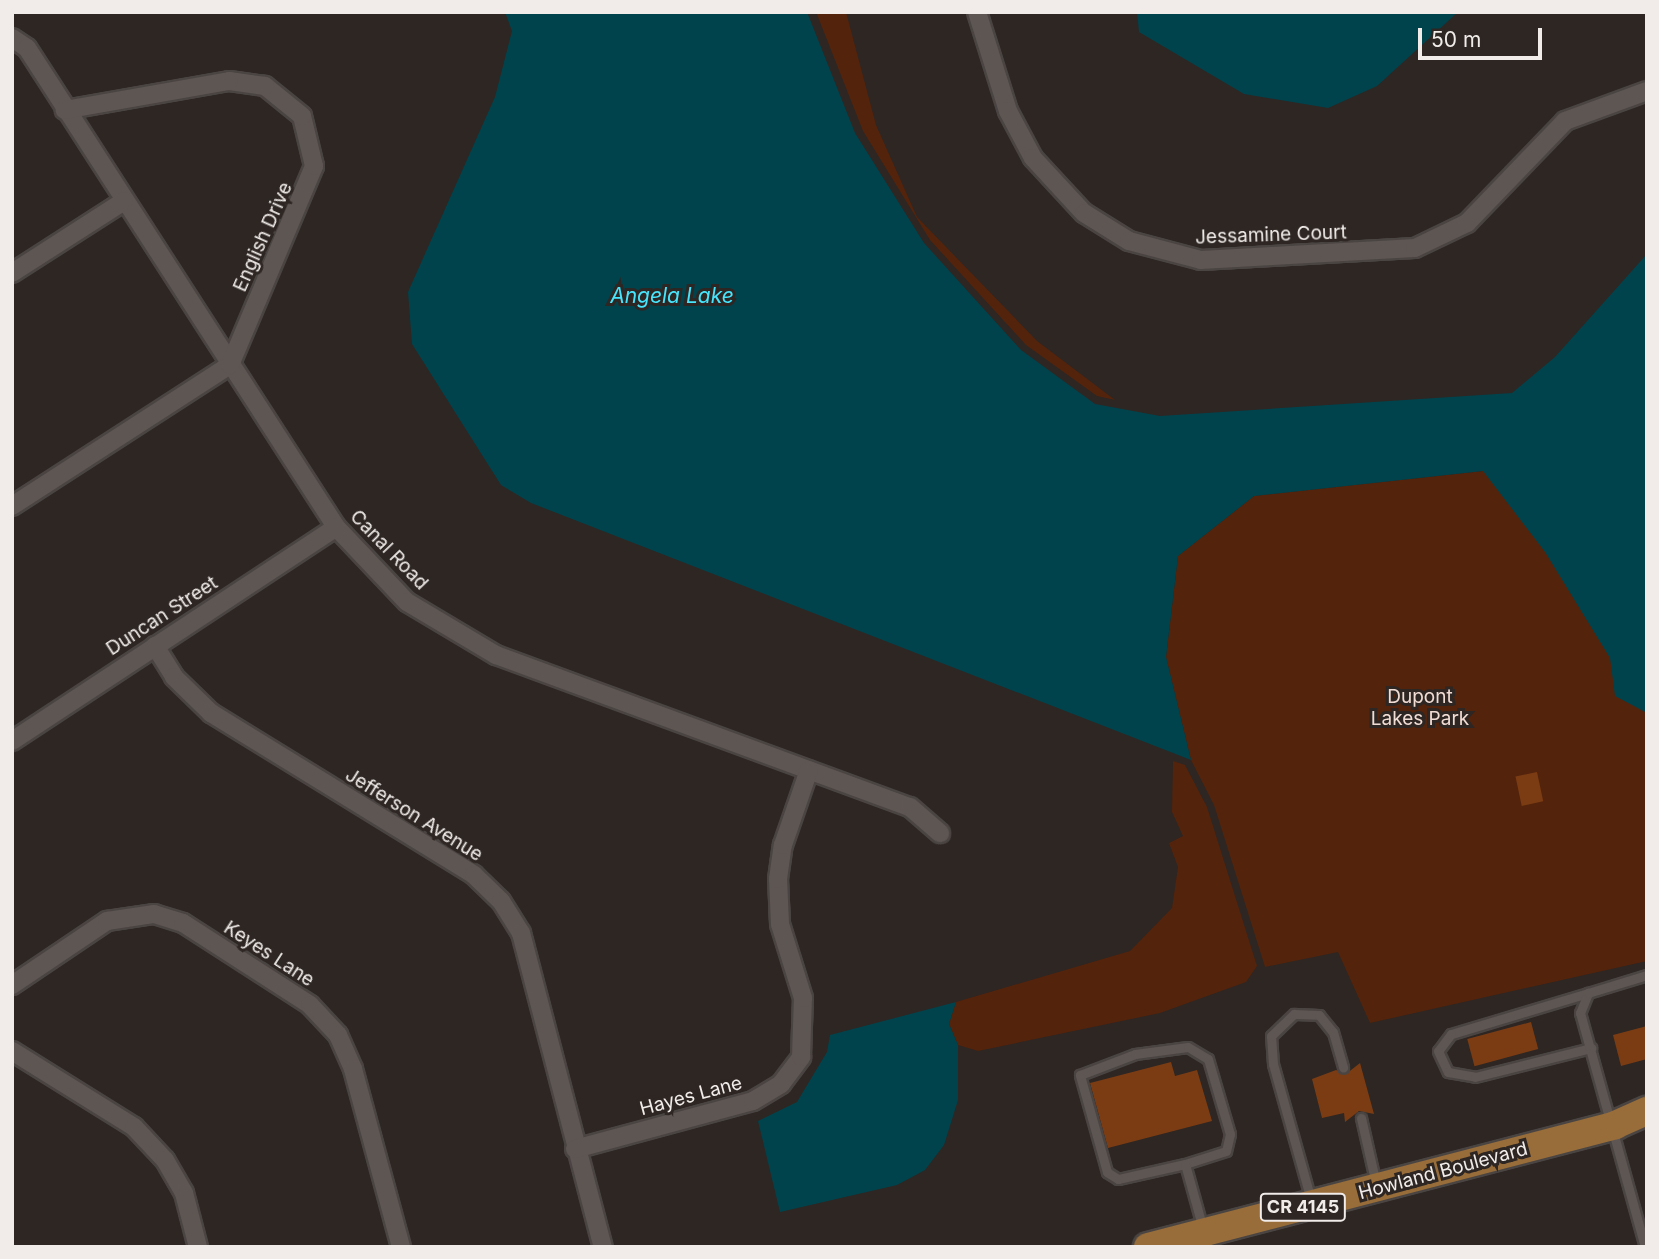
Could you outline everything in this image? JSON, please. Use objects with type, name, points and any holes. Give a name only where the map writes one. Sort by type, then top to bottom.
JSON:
[{"type":"main road","name":"Howland Boulevard","points":[[1148,1247],[1206,1239],[1313,1205],[1615,1125],[1647,1111]]},
{"type":"main road","name":"Howland Boulevard","points":[[1615,1125],[1647,1125]]},
{"type":"street","name":"Jessamine Court","points":[[977,12],[1008,111],[1033,158],[1084,213],[1129,241],[1201,260],[1415,248],[1467,223],[1565,121],[1647,91]]},
{"type":"street","name":"Canal Road","points":[[12,38],[27,48],[336,527],[407,602],[496,655],[909,807],[940,833]]},
{"type":"street","name":"English Drive","points":[[65,110],[229,81],[265,86],[302,116],[311,136],[311,181],[230,365]]},
{"type":"street","points":[[12,273],[124,201]]},
{"type":"street","points":[[12,506],[230,365]]},
{"type":"street","name":"Duncan Street","points":[[12,741],[336,527]]},
{"type":"street","name":"Jefferson Avenue","points":[[155,646],[174,677],[211,713],[474,875],[501,901],[521,933],[575,1149],[603,1247]]},
{"type":"street","name":"Hayes Lane","points":[[575,1149],[753,1101],[781,1084],[800,1057],[803,998],[780,924],[778,879],[783,845],[809,770]]},
{"type":"street","name":"Keyes Lane","points":[[12,985],[107,921],[154,914],[183,923],[310,1005],[338,1035],[353,1069],[401,1247]]},
{"type":"street","points":[[12,1051],[134,1127],[165,1160],[184,1192],[198,1247]]},
{"type":"lane","points":[[1591,1048],[1475,1077],[1448,1072],[1438,1051],[1451,1034],[1647,975]]},
{"type":"lane","points":[[1588,993],[1580,1013],[1615,1125],[1645,1247]]},
{"type":"lane","points":[[1313,1205],[1273,1064],[1271,1036],[1294,1014],[1319,1015],[1333,1031],[1343,1068]]},
{"type":"lane","points":[[1188,1047],[1208,1059],[1230,1134],[1226,1151],[1185,1164],[1118,1180],[1107,1172],[1080,1075],[1148,1052],[1188,1047]]},
{"type":"lane","points":[[1361,1118],[1377,1189]]},
{"type":"lane","points":[[1185,1164],[1206,1239]]},
{"type":"green space","points":[[816,12],[846,12],[876,125],[917,217],[1037,341],[1115,400],[1097,396],[1026,345],[930,240],[863,131]]},
{"type":"green space","name":"Dupont Lakes Park","points":[[1647,439],[1647,961],[1370,1023],[1338,952],[1265,967],[1214,805],[1191,760],[1166,657],[1178,556],[1254,496],[1483,471]]},
{"type":"green space","points":[[1173,761],[1185,765],[1207,807],[1257,966],[1246,982],[1160,1013],[978,1051],[958,1045],[949,1024],[956,1002],[1130,951],[1172,908],[1178,867],[1169,843],[1183,836],[1172,812]]},
{"type":"water","name":"Angela Lake","points":[[505,12],[807,12],[855,133],[924,243],[1021,350],[1095,404],[1160,416],[1512,393],[1555,357],[1647,254],[1647,713],[1615,696],[1610,658],[1545,552],[1483,471],[1254,496],[1178,556],[1166,657],[1191,760],[531,503],[501,485],[412,344],[408,292],[495,97],[512,31]]},
{"type":"water","points":[[1137,12],[1458,12],[1377,86],[1328,108],[1244,94],[1139,32]]},
{"type":"water","points":[[956,1002],[949,1024],[958,1045],[958,1100],[944,1145],[925,1170],[897,1185],[780,1212],[758,1121],[797,1102],[827,1052],[830,1035]]},
{"type":"building","points":[[1537,772],[1543,801],[1522,806],[1515,777]]},
{"type":"building","points":[[1531,1022],[1538,1049],[1474,1066],[1467,1039]]},
{"type":"building","points":[[1647,1026],[1647,1059],[1621,1066],[1613,1035]]},
{"type":"building","points":[[1171,1062],[1175,1076],[1197,1070],[1212,1121],[1108,1148],[1090,1083]]},
{"type":"building","points":[[1360,1063],[1374,1114],[1359,1111],[1345,1122],[1344,1113],[1322,1118],[1312,1079],[1336,1070],[1346,1074]]}]
